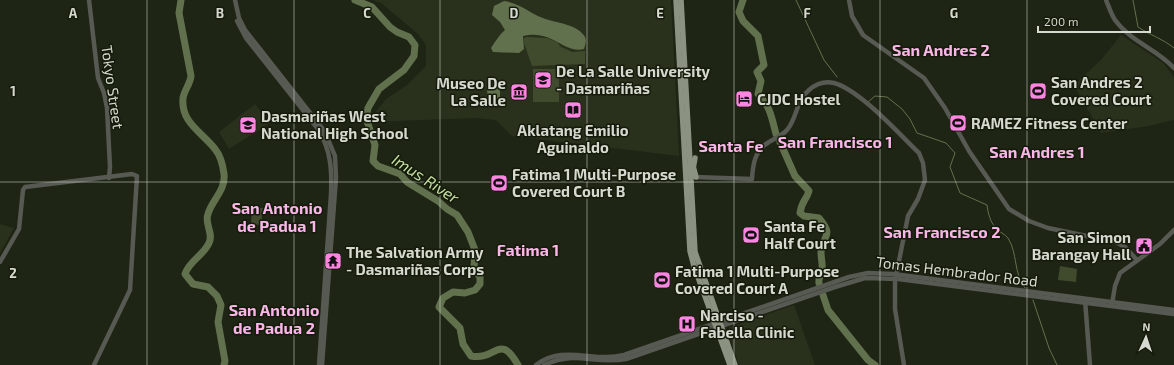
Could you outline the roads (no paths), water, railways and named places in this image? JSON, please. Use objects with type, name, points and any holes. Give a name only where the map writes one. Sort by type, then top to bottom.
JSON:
[{"type":"main road","points":[[676,0],[691,177],[695,252],[716,312],[730,365]]},
{"type":"main road","points":[[681,0],[693,158],[691,177]]},
{"type":"main road","points":[[693,158],[691,177],[691,257],[735,365]]},
{"type":"main road","points":[[716,312],[723,319],[727,320]]},
{"type":"street","name":"Tokyo Street","points":[[89,0],[98,78],[104,93],[107,108],[110,167],[109,178]]},
{"type":"street","points":[[233,0],[236,19],[242,32],[318,129],[326,144],[330,158],[332,173],[331,194],[319,365]]},
{"type":"street","points":[[233,0],[245,30],[325,132],[335,156],[336,178],[322,365]]},
{"type":"street","points":[[849,0],[852,16],[863,35],[924,78],[945,108],[969,151],[1009,209],[1029,221],[1048,228],[1116,242],[1125,247],[1136,260]]},
{"type":"street","points":[[1106,0],[1114,19],[1124,30],[1166,59],[1174,68]]},
{"type":"street","points":[[691,177],[752,179],[753,164],[758,152],[762,147],[781,135],[792,124],[805,94],[817,85],[826,82],[843,87],[862,100],[919,153],[923,163],[925,180],[918,199],[908,216],[896,277],[895,309],[904,365]]},
{"type":"street","points":[[0,262],[19,229],[22,190],[25,187],[132,174],[138,178],[130,290],[94,365]]},
{"type":"street","points":[[1112,304],[1118,276],[1122,270],[1160,244],[1174,230]]},
{"type":"street","name":"Tomas Hembrador Road","points":[[719,325],[727,320],[850,277],[868,273],[1085,300],[1174,314]]},
{"type":"street","name":"Tomas Hembrador Road","points":[[544,365],[562,358],[618,361],[719,325],[855,280],[896,277]]},
{"type":"street","points":[[1085,300],[1090,365]]},
{"type":"street","name":"Tomas Hembrador Road","points":[[1112,304],[1174,310]]},
{"type":"street","name":"Tomas Hembrador Road","points":[[536,365],[562,354],[618,361]]},
{"type":"waterway","points":[[181,0],[179,13],[191,76],[183,96],[183,107],[185,115],[193,127],[217,151],[224,174],[223,185],[210,209],[207,218],[210,236],[209,243],[203,252],[187,269],[185,274],[193,284],[208,287],[217,296],[221,305],[218,322],[225,361],[224,365]]},
{"type":"waterway","name":"Imus River","points":[[355,0],[372,7],[390,27],[409,37],[415,45],[414,56],[404,70],[379,89],[368,108],[366,118],[375,145],[373,161],[378,166],[400,174],[407,182],[438,201],[457,215],[468,232],[475,250],[474,269],[480,277],[480,284],[475,290],[465,293],[453,292],[443,298],[439,307],[460,328],[463,344],[471,356],[487,355],[502,349],[506,350],[512,355],[518,365]]},
{"type":"waterway","points":[[743,0],[739,12],[743,21],[758,36],[764,65],[757,72],[761,81],[758,94],[768,108],[776,134]]},
{"type":"waterway","points":[[796,0],[824,60],[837,77]]},
{"type":"waterway","points":[[1133,0],[1138,27],[1174,48]]},
{"type":"waterway","points":[[868,102],[875,96],[887,97],[902,109],[910,119],[917,133],[946,143],[955,153],[950,167],[960,193],[987,205],[992,223],[1008,238],[1011,244],[1019,276],[1025,288]]},
{"type":"waterway","points":[[780,142],[795,176],[809,191],[800,213],[804,216],[819,218],[826,229],[827,233],[821,252],[822,273],[819,283]]},
{"type":"waterway","points":[[823,295],[828,310],[868,360],[875,365]]},
{"type":"waterway","points":[[1033,300],[1049,348],[1057,365]]},
{"type":"place","name":"De La Salle University - Dasmariñas","points":[[543,80]]},
{"type":"place","name":"San Andres 2 Covered Court","points":[[1038,91]]},
{"type":"place","name":"Museo De La Salle","points":[[519,92]]},
{"type":"place","name":"CJDC Hostel","points":[[744,99]]},
{"type":"place","name":"Aklatang Emilio Aguinaldo","points":[[573,110]]},
{"type":"place","name":"RAMEZ Fitness Center","points":[[958,123]]},
{"type":"place","name":"Dasmariñas West National High School","points":[[248,125]]},
{"type":"place","name":"Fatima 1 Multi-Purpose Covered Court B","points":[[499,183]]},
{"type":"place","name":"Santa Fe Half Court","points":[[751,235]]},
{"type":"place","name":"San Simon Barangay Hall","points":[[1144,246]]},
{"type":"place","name":"The Salvation Army - Dasmariñas Corps","points":[[333,261]]},
{"type":"place","name":"Fatima 1 Multi-Purpose Covered Court A","points":[[662,280]]},
{"type":"place","name":"Narciso - Fabella Clinic","points":[[687,324]]},
{"type":"district","name":"San Andres 2","points":[[941,49]]},
{"type":"district","name":"San Francisco 1","points":[[835,141]]},
{"type":"district","name":"Santa Fe","points":[[731,145]]},
{"type":"district","name":"San Andres 1","points":[[1037,151]]},
{"type":"district","name":"San Antonio de Padua 1","points":[[277,216]]},
{"type":"district","name":"San Francisco 2","points":[[942,231]]},
{"type":"district","name":"Fatima 1","points":[[528,249]]},
{"type":"district","name":"San Antonio de Padua 2","points":[[274,318]]}]
